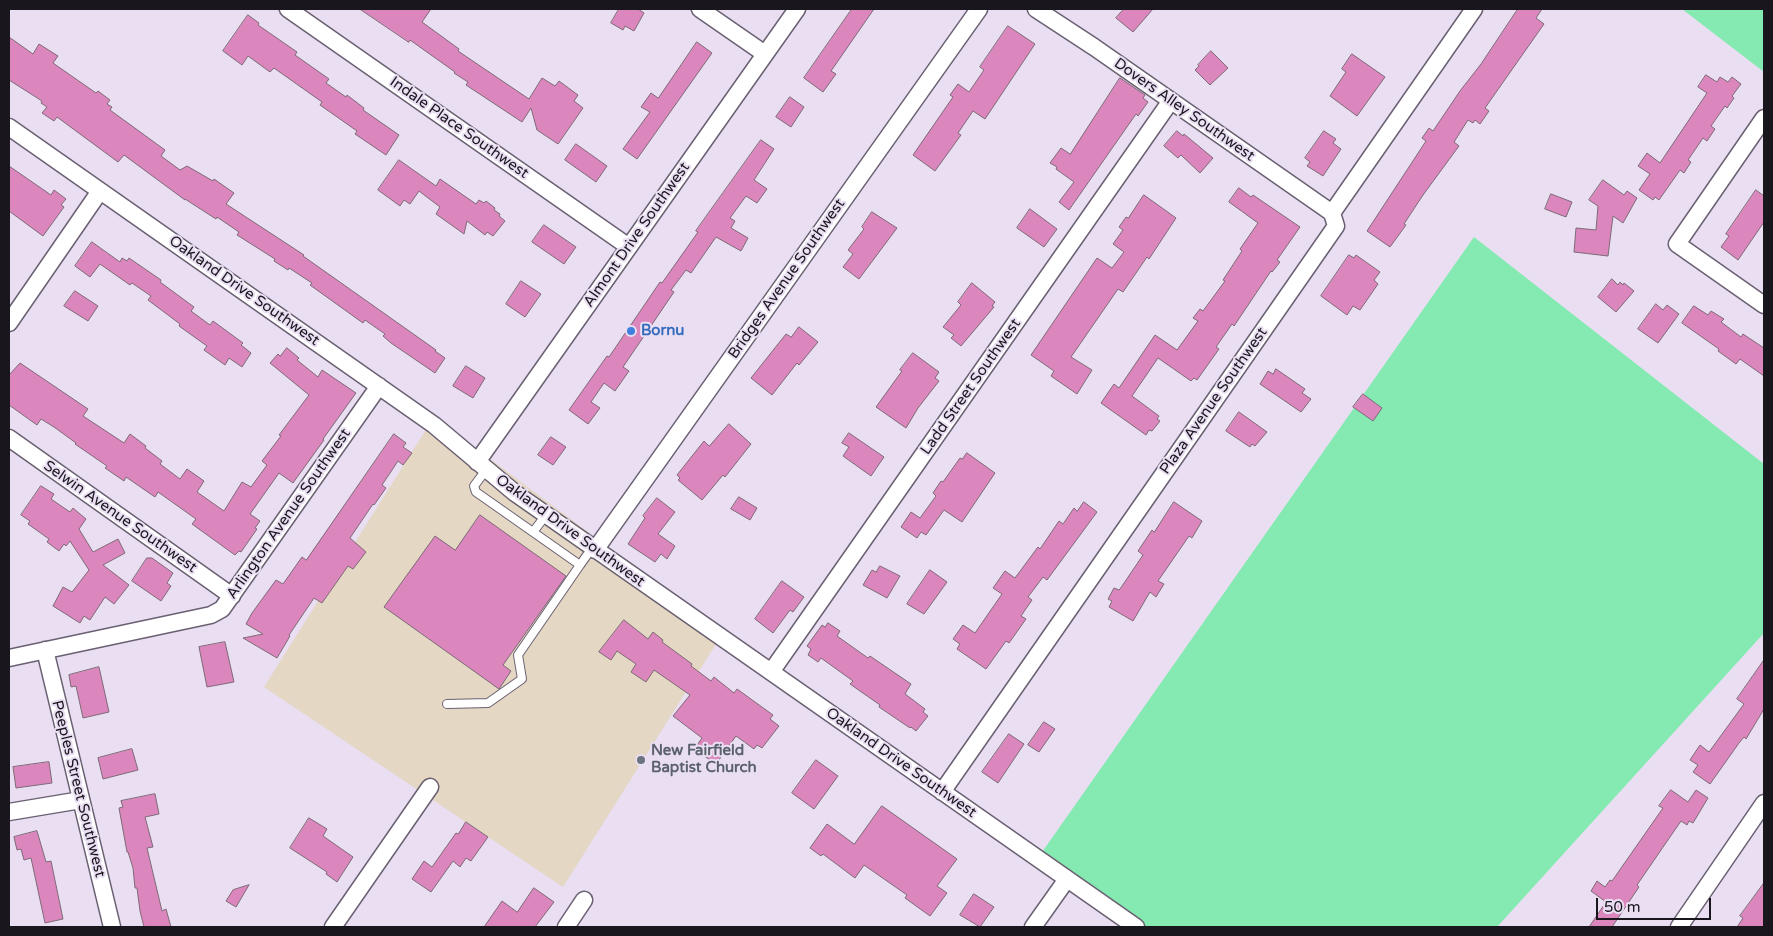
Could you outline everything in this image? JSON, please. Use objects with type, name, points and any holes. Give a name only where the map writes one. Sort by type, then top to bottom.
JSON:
[{"type":"street","name":"Indale Place Southwest","points":[[288,9],[629,247]]},
{"type":"street","points":[[700,9],[765,54]]},
{"type":"street","name":"Almont Drive Southwest","points":[[482,466],[629,247],[797,9]]},
{"type":"street","name":"Bridges Avenue Southwest","points":[[594,549],[979,9]]},
{"type":"street","name":"Dovers Alley Southwest","points":[[1036,9],[1094,47],[1170,102],[1332,213]]},
{"type":"street","name":"Plaza Avenue Southwest","points":[[942,792],[1336,226],[1332,213],[1471,10]]},
{"type":"street","name":"Ladd Street Southwest","points":[[771,672],[1170,102]]},
{"type":"street","points":[[1764,118],[1677,244],[1764,304]]},
{"type":"street","name":"Oakland Drive Southwest","points":[[9,128],[434,425],[514,494],[1136,927]]},
{"type":"street","points":[[9,323],[100,192]]},
{"type":"street","name":"Arlington Avenue Southwest","points":[[9,658],[211,615],[222,609],[379,386]]},
{"type":"street","name":"Selwin Avenue Southwest","points":[[9,438],[232,596]]},
{"type":"street","name":"Peeples Street Southwest","points":[[45,650],[112,927]]},
{"type":"street","points":[[333,927],[430,787]]},
{"type":"street","points":[[9,812],[81,800]]},
{"type":"street","points":[[1679,927],[1764,803]]},
{"type":"street","points":[[1033,927],[1068,879]]},
{"type":"street","points":[[566,927],[584,900]]},
{"type":"lane","points":[[482,466],[474,486],[476,492],[580,565]]},
{"type":"lane","points":[[533,532],[546,515]]},
{"type":"lane","points":[[447,704],[488,703],[522,679],[518,655],[580,565],[594,549]]},
{"type":"shaded area","points":[[434,417],[723,633],[563,887],[264,687]]},
{"type":"green space","points":[[1682,9],[1764,9],[1764,72]]},
{"type":"green space","points":[[1474,237],[1764,464],[1764,633],[1497,927],[1141,927],[1040,855]]},
{"type":"building","points":[[360,9],[431,9],[422,22],[459,49],[458,51],[529,99],[542,78],[555,86],[559,81],[578,95],[574,101],[583,108],[558,144],[537,130],[531,108],[522,122],[466,85],[468,82],[410,40],[409,42]]},
{"type":"building","points":[[619,9],[638,9],[644,13],[634,31],[625,26],[623,30],[611,23]]},
{"type":"building","points":[[852,9],[874,9],[831,71],[836,74],[823,92],[804,78]]},
{"type":"building","points":[[1124,9],[1153,9],[1133,32],[1116,18]]},
{"type":"building","points":[[1518,9],[1542,9],[1536,18],[1544,24],[1485,108],[1489,111],[1480,124],[1475,120],[1473,123],[1468,120],[1454,142],[1459,146],[1423,195],[1404,224],[1406,225],[1390,247],[1367,231],[1426,141],[1422,138],[1429,128],[1433,131]]},
{"type":"building","points":[[248,15],[259,23],[258,25],[297,52],[295,55],[329,79],[326,83],[346,97],[347,95],[364,108],[363,110],[399,135],[386,155],[355,134],[357,131],[320,105],[322,102],[274,68],[270,72],[248,56],[242,65],[223,51]]},
{"type":"building","points":[[1008,26],[1035,44],[985,119],[973,111],[958,133],[961,135],[935,171],[913,155],[953,97],[950,95],[958,84],[969,92],[984,70],[980,67]]},
{"type":"building","points":[[9,37],[33,54],[39,44],[58,56],[53,63],[96,93],[98,91],[110,100],[107,104],[112,107],[110,110],[165,150],[161,156],[180,170],[187,166],[213,181],[214,179],[234,193],[226,204],[304,255],[436,350],[445,358],[435,373],[391,343],[383,336],[385,334],[365,320],[363,323],[310,285],[312,283],[274,261],[275,259],[237,235],[239,232],[217,217],[216,219],[185,200],[124,155],[118,162],[57,117],[54,121],[42,113],[47,107],[41,103],[42,101],[9,80]]},
{"type":"building","points":[[697,42],[712,53],[637,159],[623,149],[650,112],[641,107],[651,93],[658,98]]},
{"type":"building","points":[[1211,51],[1228,68],[1210,85],[1195,70]]},
{"type":"building","points":[[1352,54],[1385,77],[1357,116],[1330,96],[1346,72],[1342,69]]},
{"type":"building","points":[[1706,75],[1717,82],[1720,77],[1728,82],[1732,77],[1741,84],[1732,96],[1734,98],[1727,108],[1725,106],[1711,126],[1715,129],[1707,141],[1703,138],[1688,160],[1691,162],[1684,173],[1680,170],[1659,200],[1655,197],[1653,200],[1639,190],[1650,174],[1638,166],[1647,153],[1660,163],[1707,93],[1698,87]]},
{"type":"building","points":[[1120,78],[1145,95],[1143,98],[1148,102],[1138,116],[1136,114],[1069,210],[1059,202],[1074,182],[1050,163],[1061,148],[1070,154]]},
{"type":"building","points":[[790,97],[804,107],[791,127],[776,117]]},
{"type":"building","points":[[1177,131],[1183,136],[1184,134],[1213,158],[1200,173],[1181,155],[1178,158],[1164,146]]},
{"type":"building","points":[[1324,131],[1336,139],[1333,143],[1341,149],[1323,176],[1307,166],[1310,162],[1305,158]]},
{"type":"building","points":[[761,140],[774,149],[754,180],[767,189],[757,203],[746,196],[730,218],[735,221],[731,228],[748,238],[741,251],[716,237],[691,273],[686,270],[671,290],[674,292],[623,367],[629,371],[615,391],[604,383],[591,402],[600,408],[588,424],[569,410],[607,356],[609,357],[660,282],[662,283],[698,232],[696,231]]},
{"type":"building","points":[[576,144],[607,166],[596,182],[565,160]]},
{"type":"building","points":[[399,160],[436,186],[440,179],[476,204],[479,200],[484,203],[486,201],[495,208],[494,210],[505,221],[493,236],[487,232],[485,235],[467,221],[464,234],[436,214],[440,207],[419,191],[410,204],[404,200],[400,206],[378,190]]},
{"type":"building","points":[[9,166],[51,195],[54,190],[66,199],[61,205],[64,207],[43,236],[9,211]]},
{"type":"building","points":[[1603,180],[1624,195],[1627,191],[1637,198],[1623,223],[1613,216],[1608,256],[1574,252],[1576,228],[1596,230],[1598,206],[1589,200]]},
{"type":"building","points":[[1239,188],[1251,197],[1253,195],[1300,227],[1277,260],[1280,262],[1271,271],[1234,326],[1232,324],[1216,347],[1219,349],[1197,380],[1194,378],[1191,381],[1158,358],[1132,396],[1159,416],[1157,419],[1160,421],[1146,435],[1101,403],[1114,384],[1119,388],[1155,335],[1177,350],[1198,321],[1193,318],[1200,309],[1203,311],[1225,281],[1223,280],[1242,251],[1240,249],[1258,223],[1229,202]]},
{"type":"building","points":[[1756,190],[1764,196],[1764,222],[1738,260],[1721,247],[1729,236],[1726,234]]},
{"type":"building","points":[[1551,194],[1572,202],[1566,217],[1545,209]]},
{"type":"building","points":[[1144,195],[1176,218],[1149,259],[1147,257],[1123,292],[1118,289],[1071,357],[1092,370],[1077,394],[1051,376],[1054,371],[1031,355],[1097,258],[1112,268],[1124,252],[1113,244],[1123,230],[1119,227],[1126,217],[1128,218]]},
{"type":"building","points":[[1030,209],[1057,229],[1044,247],[1017,228]]},
{"type":"building","points":[[872,212],[897,228],[859,279],[843,267],[853,254],[848,250],[864,229],[862,227]]},
{"type":"building","points":[[544,225],[576,247],[564,264],[532,242]]},
{"type":"building","points":[[92,242],[120,262],[122,258],[127,261],[129,258],[161,280],[160,282],[194,307],[191,311],[210,325],[213,321],[243,343],[241,345],[251,353],[242,367],[229,358],[225,365],[204,350],[207,346],[148,300],[151,296],[132,283],[130,285],[100,264],[90,277],[75,266]]},
{"type":"building","points":[[1349,255],[1354,258],[1356,255],[1380,272],[1374,280],[1378,284],[1360,310],[1353,306],[1347,315],[1321,296]]},
{"type":"building","points":[[1612,279],[1618,285],[1620,282],[1623,285],[1624,283],[1634,291],[1616,312],[1598,297]]},
{"type":"building","points":[[521,281],[541,294],[525,317],[506,304]]},
{"type":"building","points":[[972,283],[995,302],[992,306],[994,307],[961,346],[951,338],[954,335],[943,327],[961,305],[958,302]]},
{"type":"building","points":[[75,291],[98,306],[88,321],[64,306]]},
{"type":"building","points":[[1656,304],[1663,310],[1667,305],[1679,314],[1658,343],[1638,329]]},
{"type":"building","points":[[1694,306],[1708,315],[1711,311],[1724,319],[1721,322],[1741,337],[1743,334],[1764,348],[1764,376],[1740,359],[1736,364],[1718,351],[1719,349],[1682,323]]},
{"type":"building","points":[[799,327],[818,342],[799,365],[797,363],[772,395],[751,378],[786,334],[791,337]]},
{"type":"building","points":[[287,348],[299,358],[297,360],[318,377],[322,370],[356,393],[293,483],[279,473],[250,514],[260,521],[255,528],[257,529],[241,552],[239,551],[235,555],[192,524],[196,519],[158,492],[155,497],[126,477],[124,481],[54,427],[41,419],[37,425],[9,405],[9,375],[20,363],[88,409],[83,416],[124,443],[130,434],[162,461],[160,464],[180,479],[187,469],[204,481],[197,492],[224,511],[242,482],[251,487],[267,465],[262,461],[309,395],[270,363]]},
{"type":"building","points":[[913,353],[939,372],[935,378],[939,381],[918,408],[906,428],[876,407]]},
{"type":"building","points":[[466,366],[485,378],[473,398],[453,386]]},
{"type":"building","points":[[1276,369],[1305,389],[1302,393],[1311,399],[1301,412],[1260,384],[1268,371],[1273,374]]},
{"type":"building","points":[[1363,394],[1382,408],[1373,421],[1353,407]]},
{"type":"building","points":[[1239,412],[1267,432],[1255,446],[1252,444],[1250,447],[1226,431]]},
{"type":"building","points":[[729,424],[751,444],[725,477],[723,475],[702,500],[678,480],[680,478],[677,475],[704,441],[709,446]]},
{"type":"building","points":[[849,433],[884,457],[871,476],[843,456],[849,447],[842,443]]},
{"type":"building","points":[[394,434],[406,443],[403,447],[412,453],[403,465],[398,461],[382,485],[386,488],[350,538],[366,552],[353,569],[348,566],[322,603],[314,598],[289,635],[277,658],[243,638],[263,634],[246,624],[252,613],[276,580],[283,584],[302,557],[306,560]]},
{"type":"building","points":[[551,437],[566,447],[553,465],[538,455]]},
{"type":"building","points":[[967,453],[995,473],[962,522],[944,510],[926,535],[921,532],[917,538],[901,527],[911,512],[920,518],[936,496],[933,493],[941,481],[943,482],[960,458],[962,459]]},
{"type":"building","points":[[41,486],[54,494],[51,499],[70,512],[73,508],[86,519],[79,529],[93,552],[118,539],[125,553],[103,565],[129,585],[114,604],[105,597],[90,620],[84,616],[80,623],[53,606],[63,587],[72,592],[89,570],[70,541],[66,546],[64,544],[59,551],[47,542],[49,539],[28,524],[30,521],[21,515]]},
{"type":"building","points":[[739,497],[757,508],[750,520],[731,509]]},
{"type":"building","points":[[657,498],[675,512],[658,534],[675,546],[667,559],[661,554],[655,562],[628,544],[645,518],[643,516]]},
{"type":"building","points":[[1084,502],[1097,512],[1047,580],[1043,577],[1028,597],[1032,600],[1021,616],[1026,619],[1009,643],[1006,641],[986,669],[957,649],[960,644],[953,639],[963,625],[975,633],[1002,594],[993,588],[1005,571],[1015,578],[1038,547],[1040,549],[1059,521],[1063,524],[1074,508],[1077,511]]},
{"type":"building","points":[[1174,502],[1202,521],[1192,538],[1189,536],[1158,581],[1164,584],[1156,597],[1150,592],[1133,621],[1109,607],[1112,601],[1108,599],[1114,588],[1120,589],[1143,555],[1138,551],[1152,530],[1154,532]]},
{"type":"building","points":[[480,515],[566,576],[503,665],[511,671],[499,689],[384,607],[435,536],[455,550]]},
{"type":"building","points":[[147,558],[152,558],[173,573],[167,583],[171,586],[161,601],[132,581]]},
{"type":"building","points":[[880,566],[900,576],[887,598],[863,585],[872,570],[876,572]]},
{"type":"building","points":[[930,570],[947,582],[924,614],[907,604]]},
{"type":"building","points":[[782,581],[804,597],[793,612],[790,610],[773,633],[755,619]]},
{"type":"building","points":[[624,620],[648,639],[653,632],[663,640],[662,642],[711,681],[714,677],[734,693],[737,689],[773,715],[770,719],[779,726],[762,748],[757,745],[754,749],[736,736],[716,764],[694,749],[702,738],[673,716],[690,695],[654,670],[646,682],[631,672],[636,664],[617,651],[611,660],[599,652]]},
{"type":"building","points":[[828,623],[840,631],[837,636],[868,658],[870,656],[911,684],[905,694],[925,709],[923,712],[928,716],[916,731],[879,707],[880,705],[850,684],[853,681],[821,658],[818,662],[808,655],[811,649],[807,646],[822,625],[825,627]]},
{"type":"building","points":[[225,642],[234,682],[207,687],[199,647]]},
{"type":"building","points":[[1764,660],[1764,709],[1746,739],[1744,737],[1739,743],[1710,784],[1693,772],[1698,765],[1690,760],[1700,745],[1709,752],[1744,704],[1737,699]]},
{"type":"building","points":[[99,667],[109,712],[83,718],[76,686],[71,687],[69,675]]},
{"type":"building","points":[[1044,722],[1055,729],[1039,752],[1028,745]]},
{"type":"building","points":[[1009,734],[1024,744],[998,783],[982,772]]},
{"type":"building","points":[[132,749],[138,770],[103,779],[98,758]]},
{"type":"building","points":[[816,760],[838,776],[814,809],[792,793]]},
{"type":"building","points":[[49,762],[52,783],[16,788],[13,767]]},
{"type":"building","points":[[1671,790],[1688,802],[1696,790],[1708,798],[1693,823],[1689,821],[1687,825],[1681,821],[1637,885],[1639,887],[1612,927],[1589,927],[1606,902],[1591,891],[1597,881],[1605,887],[1610,880],[1612,881],[1663,808],[1659,806]]},
{"type":"building","points":[[155,794],[159,814],[145,817],[153,847],[147,848],[162,911],[166,909],[171,927],[144,927],[119,808],[123,807],[121,801]]},
{"type":"building","points":[[882,806],[957,859],[937,886],[947,893],[930,916],[905,898],[907,895],[864,865],[855,878],[823,854],[821,856],[810,848],[827,824],[854,844]]},
{"type":"building","points":[[309,818],[327,829],[323,836],[353,857],[337,882],[326,874],[327,872],[290,848]]},
{"type":"building","points":[[466,822],[488,837],[471,861],[466,858],[460,867],[453,861],[431,892],[412,879],[424,861],[432,867]]},
{"type":"building","points":[[37,831],[46,862],[51,861],[63,919],[45,923],[31,858],[24,860],[21,849],[17,850],[14,837]]},
{"type":"building","points":[[1764,883],[1764,927],[1737,927],[1743,918],[1740,916]]},
{"type":"building","points":[[249,885],[236,907],[226,901],[233,890]]},
{"type":"building","points":[[534,888],[554,902],[535,927],[484,927],[502,901],[517,912]]},
{"type":"building","points":[[974,894],[994,907],[980,927],[960,915]]},
{"type":"place","name":"Bornu","points":[[631,331]]},
{"type":"place","name":"New Fairfield Baptist Church","points":[[641,760]]}]
